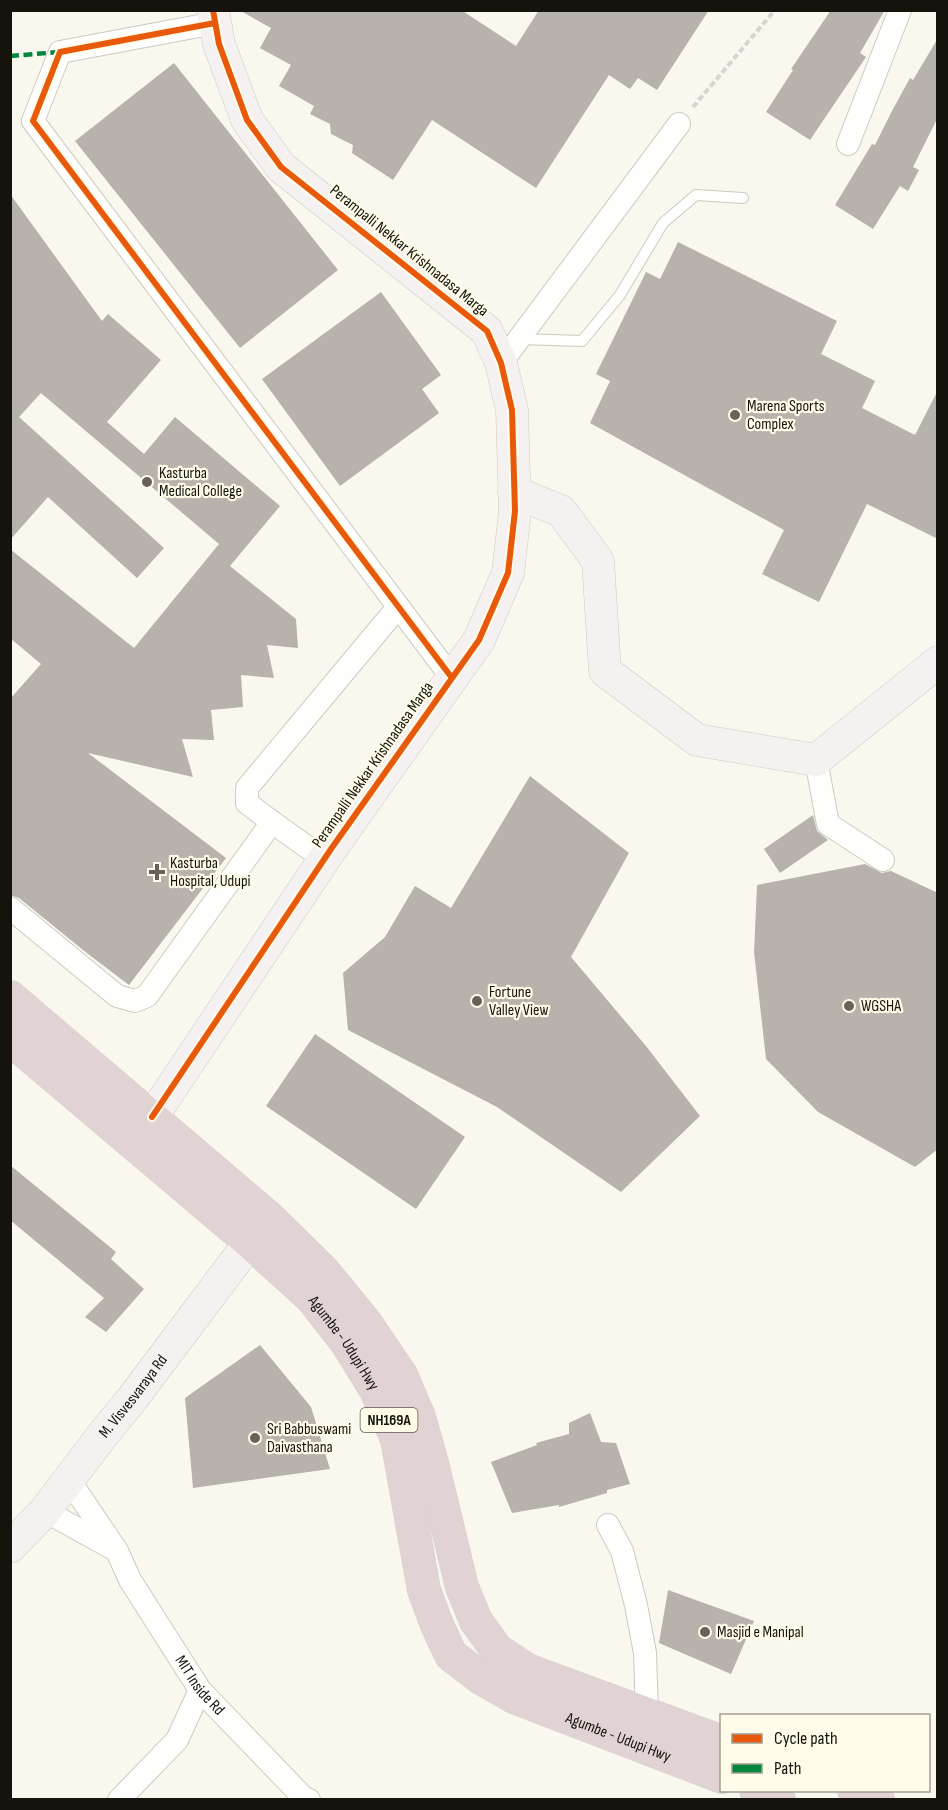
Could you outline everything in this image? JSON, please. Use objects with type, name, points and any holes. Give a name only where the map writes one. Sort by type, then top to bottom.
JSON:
[{"type":"highway","name":"Agumbe - Udupi Hwy","points":[[10,997],[152,1117],[259,1229],[347,1342],[376,1390],[397,1439],[424,1590],[436,1625],[451,1655],[481,1678],[514,1697],[720,1776]]},
{"type":"highway","name":"Agumbe - Udupi Hwy","points":[[10,1040],[259,1229],[324,1272],[365,1322],[401,1375],[419,1417],[462,1587],[476,1621],[497,1650],[527,1670],[720,1741]]},
{"type":"highway","points":[[759,1792],[779,1800]]},
{"type":"highway","points":[[857,1792],[878,1800]]},
{"type":"street","points":[[849,144],[900,10]]},
{"type":"street","points":[[214,17],[60,52],[33,121],[452,678]]},
{"type":"street","name":"Perampalli Nekkar Krishnadasa Marga","points":[[152,1117],[324,859],[479,640],[508,573],[515,511],[512,410],[501,363],[487,331],[281,167],[248,120],[219,44],[214,17]]},
{"type":"street","points":[[501,363],[679,124]]},
{"type":"street","points":[[514,492],[561,511],[598,561],[605,671],[697,740],[816,760],[938,662]]},
{"type":"street","points":[[324,859],[247,803],[247,788],[398,607]]},
{"type":"street","points":[[816,760],[828,824],[883,860]]},
{"type":"street","points":[[10,908],[117,996],[135,1001],[147,996],[272,822]]},
{"type":"street","name":"M. Visvesvaraya Rd","points":[[10,1547],[45,1511],[259,1229]]},
{"type":"street","name":"MIT Inside Rd","points":[[69,1480],[117,1551],[130,1581],[200,1690],[303,1797],[309,1800]]},
{"type":"street","points":[[45,1511],[117,1551]]},
{"type":"street","points":[[608,1525],[622,1551],[636,1605],[645,1653],[647,1714]]},
{"type":"street","points":[[119,1800],[177,1740],[200,1690]]},
{"type":"lane","points":[[520,339],[582,341],[620,296],[663,223],[696,195],[743,198]]},
{"type":"path","points":[[679,124],[775,10]]},
{"type":"building","points":[[239,10],[461,10],[516,46],[539,10],[709,10],[657,90],[638,78],[630,89],[609,75],[536,188],[432,120],[393,180],[352,153],[353,145],[331,134],[330,124],[310,114],[314,106],[279,86],[291,65],[260,48],[271,28]]},
{"type":"building","points":[[831,10],[885,10],[860,53],[866,57],[810,140],[766,112],[793,70],[791,69]]},
{"type":"building","points":[[938,38],[938,117],[913,167],[919,170],[908,191],[900,186],[873,229],[835,205],[872,144],[875,145],[910,78],[913,80]]},
{"type":"building","points":[[174,63],[338,270],[240,348],[75,141]]},
{"type":"building","points":[[10,194],[102,321],[108,314],[161,360],[107,422],[144,454],[175,417],[280,506],[230,566],[296,619],[298,648],[267,645],[274,678],[241,675],[243,707],[211,710],[214,740],[182,739],[193,777],[88,753],[226,858],[129,985],[19,898],[10,895],[10,699],[41,664],[10,638],[10,549],[134,648],[219,544],[41,393],[19,417],[164,548],[137,578],[48,497],[10,540]]},
{"type":"building","name":"Marena Sports Complex","points":[[678,242],[837,321],[821,354],[875,381],[862,408],[915,435],[938,390],[938,539],[867,504],[819,602],[762,574],[784,530],[590,423],[610,381],[596,374],[646,272],[660,279]]},
{"type":"building","points":[[381,292],[441,375],[422,389],[439,413],[340,486],[262,379]]},
{"type":"building","name":"Fortune Valley View","points":[[530,776],[629,853],[571,957],[646,1046],[700,1116],[621,1192],[497,1107],[348,1030],[343,973],[385,937],[415,886],[451,908]]},
{"type":"building","points":[[813,815],[817,831],[828,840],[780,873],[764,849]]},
{"type":"building","name":"WGSHA","points":[[865,864],[882,873],[891,871],[938,893],[938,1149],[915,1167],[818,1112],[766,1059],[754,952],[757,885]]},
{"type":"building","points":[[315,1034],[465,1137],[416,1209],[266,1106]]},
{"type":"building","points":[[10,1165],[116,1252],[111,1259],[144,1289],[106,1332],[85,1317],[104,1298],[10,1220]]},
{"type":"building","name":"Sri Babbuswami Daivasthana","points":[[260,1345],[311,1407],[330,1469],[193,1488],[185,1398]]},
{"type":"building","points":[[590,1413],[601,1442],[616,1443],[630,1484],[559,1507],[559,1505],[512,1513],[491,1462],[537,1445],[536,1443],[569,1434],[569,1423]]},
{"type":"building","name":"Masjid e Manipal","points":[[668,1590],[754,1621],[731,1674],[659,1643]]},
{"type":"marked path","points":[[10,56],[60,52]]},
{"type":"cycle path","points":[[152,1117],[331,849],[479,640],[508,573],[515,511],[512,410],[501,363],[487,331],[281,167],[247,120],[219,44],[213,10]]},
{"type":"cycle path","points":[[215,23],[60,52],[33,121],[452,678]]},
{"type":"place","name":"Marena Sports Complex","points":[[735,415]]},
{"type":"place","name":"Kasturba Medical College","points":[[147,482]]},
{"type":"place","name":"Kasturba Hospital, Udupi","points":[[157,872]]},
{"type":"place","name":"Fortune Valley View","points":[[477,1001]]},
{"type":"place","name":"WGSHA","points":[[849,1006]]},
{"type":"place","name":"Sri Babbuswami Daivasthana","points":[[255,1438]]},
{"type":"place","name":"Masjid e Manipal","points":[[705,1632]]}]
